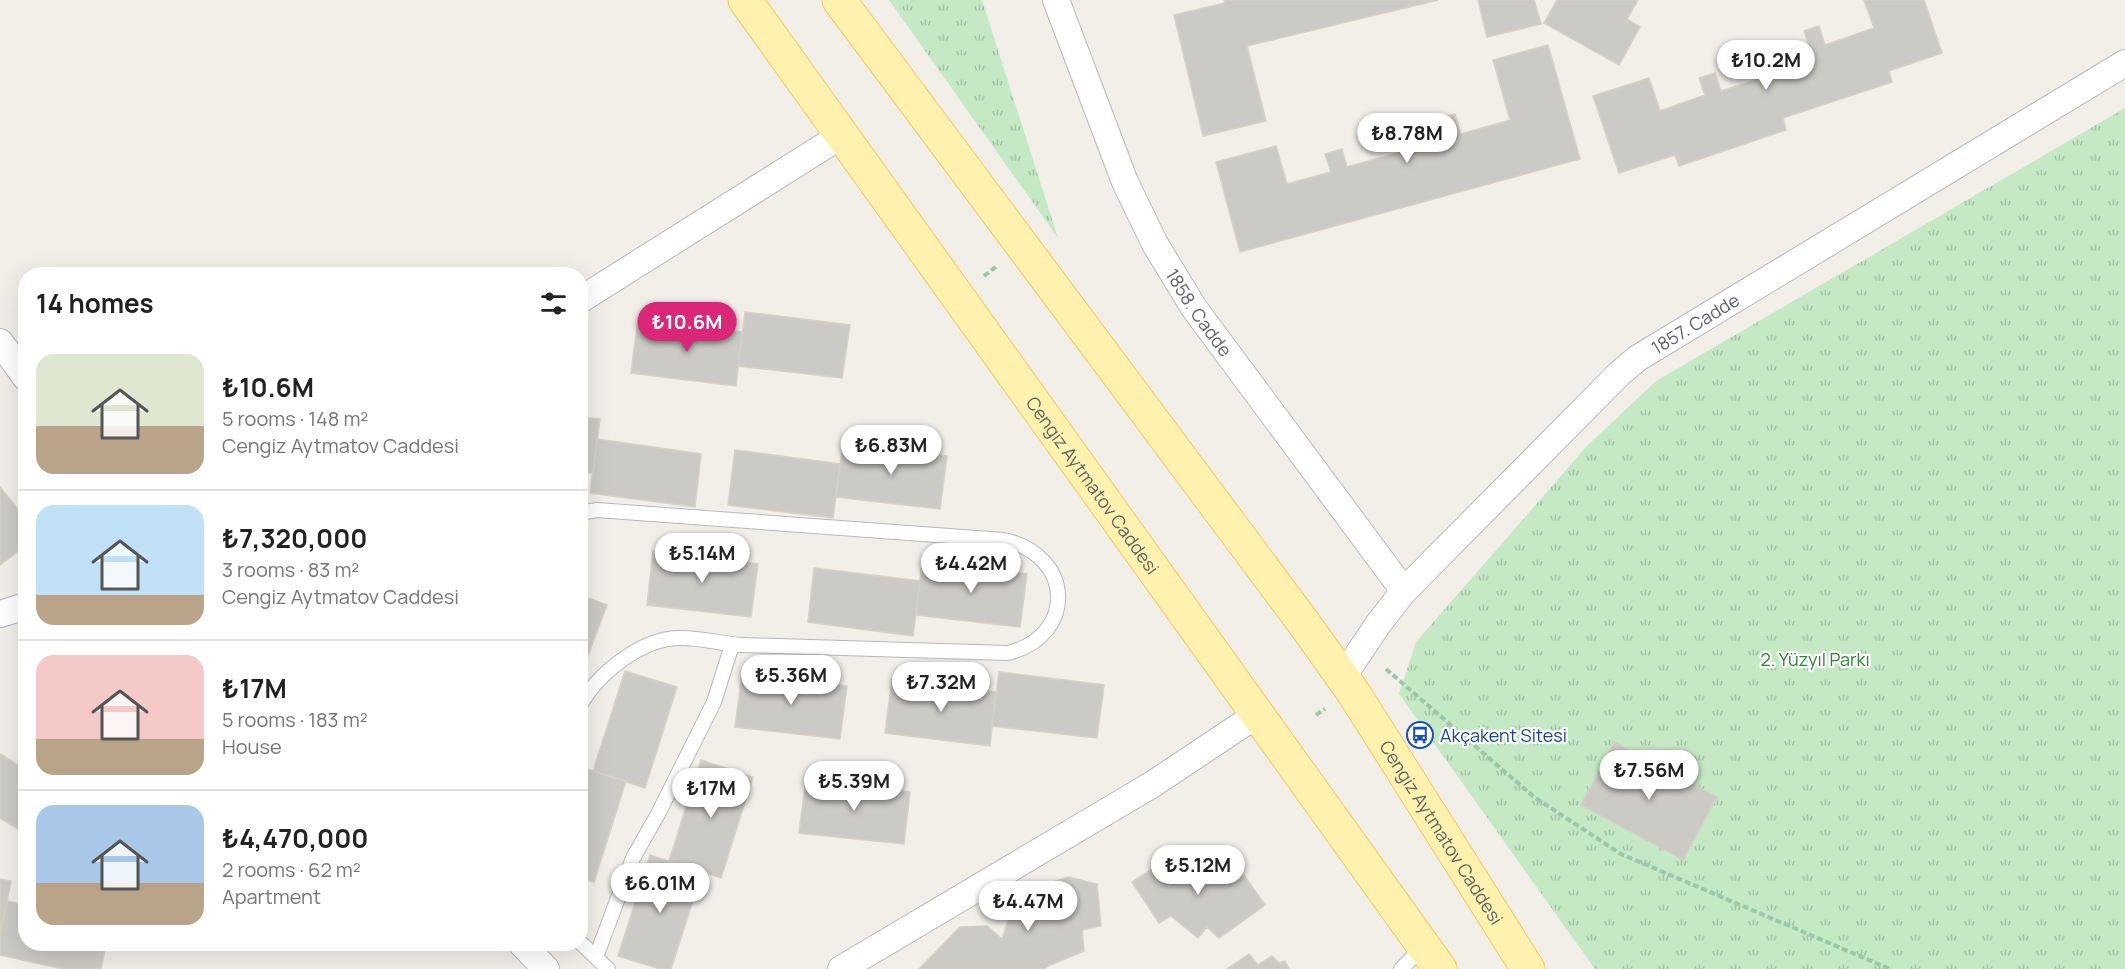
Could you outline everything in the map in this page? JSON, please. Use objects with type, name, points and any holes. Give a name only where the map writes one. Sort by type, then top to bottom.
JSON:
[{"type":"main road","name":"Cengiz Aytmatov Caddesi","points":[[745,0],[1432,958]]},
{"type":"main road","name":"Cengiz Aytmatov Caddesi","points":[[839,0],[1303,622],[1342,678],[1528,969]]},
{"type":"street","name":"1858. Cadde","points":[[1056,0],[1125,182],[1155,244],[1194,308],[1404,591]]},
{"type":"street","name":"1857. Cadde","points":[[1342,678],[1378,623],[1404,591],[1620,373],[1638,358],[2125,63]]},
{"type":"street","points":[[588,295],[842,135]]},
{"type":"street","points":[[0,342],[18,367]]},
{"type":"street","points":[[0,614],[18,608]]},
{"type":"street","points":[[841,969],[1153,784],[1258,714]]},
{"type":"street","points":[[529,951],[546,969]]},
{"type":"lane","points":[[588,512],[597,510],[1005,540],[1018,543],[1043,559],[1051,571],[1058,598],[1055,614],[1048,629],[1023,649],[1008,653],[732,645],[678,637],[653,644],[629,655],[608,670],[588,694]]},
{"type":"lane","points":[[596,957],[633,858],[658,814],[714,702],[732,645]]},
{"type":"lane","points":[[588,950],[608,969]]},
{"type":"lane","points":[[1401,969],[1432,958]]},
{"type":"path","points":[[983,276],[1003,263]]},
{"type":"path","points":[[1386,669],[1534,797],[1621,854],[1890,969]]},
{"type":"green space","points":[[889,0],[982,0],[1058,238]]},
{"type":"green space","name":"2. Yüzyıl Parkı","points":[[2125,108],[2125,969],[1595,969],[1399,694],[1416,642],[1587,446],[1656,381]]},
{"type":"building","points":[[1224,0],[1438,0],[1247,46],[1266,121],[1203,136],[1174,15],[1225,3]]},
{"type":"building","points":[[1478,0],[1534,0],[1541,24],[1487,37]]},
{"type":"building","points":[[1557,0],[1638,0],[1627,19],[1640,27],[1619,65],[1544,23]]},
{"type":"building","points":[[1864,0],[1924,0],[1942,53],[1889,71],[1892,82],[1783,118],[1786,130],[1679,166],[1675,155],[1619,173],[1593,96],[1649,78],[1660,111],[1705,95],[1699,78],[1715,73],[1721,91],[1768,76],[1764,67],[1811,52],[1804,31],[1819,26],[1825,45],[1874,28]]},
{"type":"building","points":[[1548,45],[1580,159],[1240,252],[1216,162],[1276,146],[1287,184],[1331,172],[1325,154],[1342,149],[1347,167],[1445,140],[1439,118],[1455,114],[1461,134],[1510,120],[1493,60]]},
{"type":"building","points":[[745,312],[850,325],[842,378],[738,366]]},
{"type":"building","points":[[638,319],[742,332],[736,386],[631,373]]},
{"type":"building","points":[[588,418],[600,419],[593,473],[588,473]]},
{"type":"building","points":[[597,439],[701,454],[695,507],[590,493]]},
{"type":"building","points":[[843,443],[947,456],[940,509],[836,497]]},
{"type":"building","points":[[735,450],[840,464],[833,518],[728,505]]},
{"type":"building","points":[[0,487],[18,509],[18,551],[0,565]]},
{"type":"building","points":[[653,551],[758,564],[751,617],[647,605]]},
{"type":"building","points":[[922,561],[1027,574],[1020,627],[916,615]]},
{"type":"building","points":[[814,568],[920,581],[913,636],[808,622]]},
{"type":"building","points":[[588,598],[607,605],[588,656]]},
{"type":"building","points":[[625,671],[677,687],[645,788],[593,771]]},
{"type":"building","points":[[999,672],[1104,685],[1097,738],[992,726]]},
{"type":"building","points":[[742,673],[847,686],[840,739],[735,727]]},
{"type":"building","points":[[892,679],[996,692],[990,746],[885,733]]},
{"type":"building","points":[[1614,742],[1717,797],[1683,860],[1581,805]]},
{"type":"building","points":[[0,754],[18,765],[18,829],[0,818]]},
{"type":"building","points":[[701,760],[753,777],[721,878],[669,861]]},
{"type":"building","points":[[588,769],[626,781],[594,882],[588,880]]},
{"type":"building","points":[[806,779],[910,792],[904,844],[799,833]]},
{"type":"building","points":[[1176,853],[1186,864],[1200,855],[1207,861],[1213,860],[1218,871],[1229,876],[1233,883],[1244,875],[1265,905],[1219,938],[1207,927],[1198,938],[1171,916],[1159,923],[1132,882]]},
{"type":"building","points":[[650,855],[702,872],[671,969],[660,969],[618,956]]},
{"type":"building","points":[[1068,877],[1097,884],[1101,926],[1082,930],[1084,951],[1045,969],[919,969],[960,927],[987,926],[1002,939],[1011,912],[1032,889]]},
{"type":"building","points":[[0,879],[11,881],[0,934]]},
{"type":"building","points":[[7,901],[18,903],[18,951],[105,951],[101,969],[63,969],[0,955],[0,934]]},
{"type":"building","points":[[1249,954],[1258,965],[1272,956],[1279,963],[1285,961],[1289,969],[1227,969]]},
{"type":"place","name":"Akçakent Sitesi","points":[[1420,735]]}]
